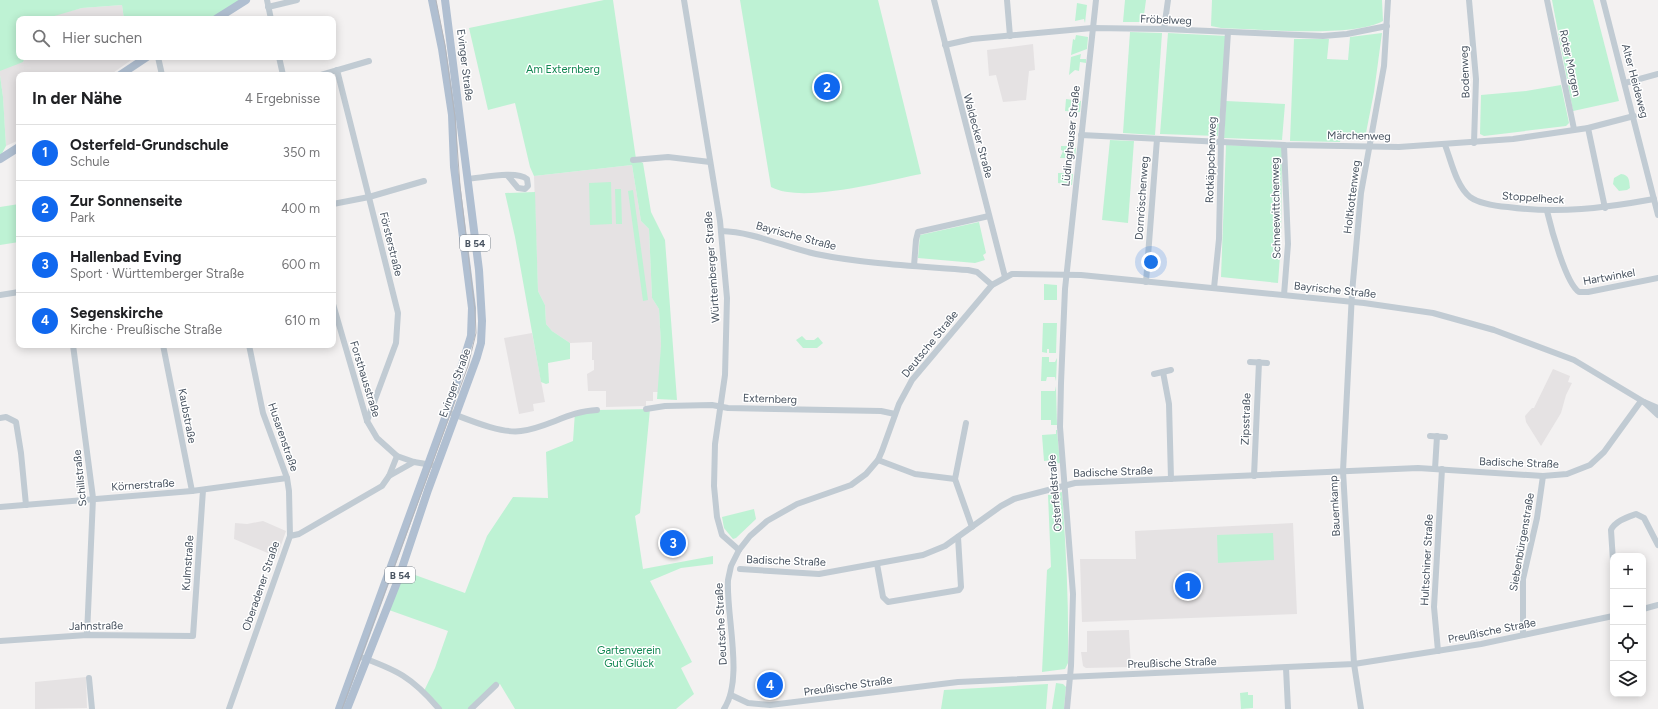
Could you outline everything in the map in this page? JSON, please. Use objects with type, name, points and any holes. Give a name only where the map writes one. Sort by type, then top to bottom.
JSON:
[{"type":"main road","points":[[221,16],[246,0]]},
{"type":"main road","name":"Evinger Straße","points":[[347,709],[398,580],[438,466],[471,337],[473,323],[454,167],[452,115],[442,49],[432,0]]},
{"type":"main road","name":"Evinger Straße","points":[[338,709],[428,464],[477,357],[482,329],[479,272],[445,0]]},
{"type":"main road","points":[[124,72],[142,60]]},
{"type":"main road","points":[[0,159],[16,149]]},
{"type":"street","points":[[267,0],[270,16]]},
{"type":"street","points":[[268,7],[297,0]]},
{"type":"street","name":"Württemberger Straße","points":[[684,0],[721,231],[727,298],[727,349],[715,444],[714,486],[717,517],[722,535],[739,550]]},
{"type":"street","name":"Waldecker Straße","points":[[934,0],[1004,277]]},
{"type":"street","points":[[1007,0],[1010,36]]},
{"type":"street","name":"Lüdinghauser Straße","points":[[1067,275],[1096,0]]},
{"type":"street","points":[[1164,29],[1168,0]]},
{"type":"street","name":"Holtkottenweg","points":[[1352,302],[1361,193],[1384,66],[1388,0]]},
{"type":"street","name":"Bodenweg","points":[[1470,0],[1476,79],[1474,143]]},
{"type":"street","name":"Roter Morgen","points":[[1547,0],[1574,130]]},
{"type":"street","name":"Alter Heideweg","points":[[1603,0],[1634,116],[1658,215]]},
{"type":"street","name":"Fröbelweg","points":[[945,45],[962,41],[1092,28],[1164,29],[1324,36],[1347,34],[1387,26]]},
{"type":"street","name":"Rotkäppchenweg","points":[[1214,288],[1219,239],[1221,141],[1228,32]]},
{"type":"street","points":[[159,60],[161,72]]},
{"type":"street","points":[[280,60],[282,72]]},
{"type":"street","points":[[331,72],[369,61]]},
{"type":"street","name":"Försterstraße","points":[[337,70],[398,313],[399,327],[396,343],[367,421]]},
{"type":"street","points":[[1625,83],[1658,74]]},
{"type":"street","name":"Märchenweg","points":[[1081,136],[1221,141],[1284,145],[1399,147],[1474,143],[1574,130],[1588,128],[1634,116]]},
{"type":"street","points":[[1588,128],[1606,208]]},
{"type":"street","name":"Dornröschenweg","points":[[1146,282],[1157,139]]},
{"type":"street","name":"Schneewittchenweg","points":[[1284,145],[1288,244],[1284,295]]},
{"type":"street","name":"Stoppelheck","points":[[1444,145],[1459,182],[1469,196],[1476,200],[1496,206],[1547,211],[1606,208],[1654,200]]},
{"type":"street","points":[[633,160],[668,157],[710,162]]},
{"type":"street","points":[[468,179],[508,176]]},
{"type":"street","points":[[336,203],[369,197],[424,181]]},
{"type":"street","name":"Hartwinkel","points":[[1547,211],[1562,261],[1574,286],[1579,292],[1588,292],[1658,278]]},
{"type":"street","points":[[914,266],[918,232],[988,216]]},
{"type":"street","name":"Bayrische Straße","points":[[721,231],[739,231],[829,256],[972,271],[992,285]]},
{"type":"street","name":"Bayrische Straße","points":[[1004,277],[1024,273],[1067,275],[1352,302],[1425,312],[1494,330],[1574,360],[1642,402],[1658,415]]},
{"type":"street","name":"Osterfeldstraße","points":[[1067,275],[1060,402],[1073,594],[1070,677],[1067,709]]},
{"type":"street","name":"Deutsche Straße","points":[[724,709],[731,696],[734,684],[727,586],[729,572],[739,550],[750,536],[767,521],[797,504],[851,486],[866,474],[878,460],[886,443],[895,414],[912,380],[992,285],[1004,277]]},
{"type":"street","points":[[0,295],[16,292]]},
{"type":"street","name":"Bauernkamp","points":[[1352,302],[1343,471],[1354,664],[1361,709]]},
{"type":"street","name":"Forsthausstraße","points":[[336,314],[367,421],[377,438],[397,456],[414,462]]},
{"type":"street","name":"Schillstraße","points":[[73,348],[94,498],[87,635]]},
{"type":"street","name":"Kaubstraße","points":[[164,348],[192,492]]},
{"type":"street","name":"Husarenstraße","points":[[250,348],[263,413],[287,478],[289,491],[290,536]]},
{"type":"street","points":[[1250,362],[1266,363]]},
{"type":"street","name":"Zipsstraße","points":[[1254,476],[1259,362]]},
{"type":"street","points":[[1154,374],[1171,370]]},
{"type":"street","points":[[1163,372],[1169,404],[1171,480]]},
{"type":"street","name":"Bayrische Straße","points":[[1642,402],[1658,408]]},
{"type":"street","name":"Badische Straße","points":[[740,569],[819,574],[935,552],[1001,506],[1014,499],[1065,484],[1418,468],[1543,476],[1567,474],[1593,462],[1611,445],[1642,402]]},
{"type":"street","name":"Externberg","points":[[646,409],[665,406],[712,405],[881,411],[895,414]]},
{"type":"street","points":[[452,413],[503,430],[521,432],[575,412],[597,410]]},
{"type":"street","points":[[0,418],[6,418],[16,422],[21,453],[26,505]]},
{"type":"street","points":[[966,423],[955,479],[972,527]]},
{"type":"street","points":[[1430,436],[1445,437]]},
{"type":"street","points":[[1435,469],[1437,436]]},
{"type":"street","name":"Oberadener Straße","points":[[229,709],[290,536],[299,534],[382,486],[389,476],[397,456]]},
{"type":"street","points":[[878,460],[915,474],[955,479]]},
{"type":"street","points":[[414,462],[438,466]]},
{"type":"street","name":"Oberadener Straße","points":[[389,476],[414,462]]},
{"type":"street","name":"Hultschiner Straße","points":[[1438,651],[1434,606],[1442,469]]},
{"type":"street","name":"Siebenbürgenstraße","points":[[1523,635],[1524,579],[1537,518],[1543,476]]},
{"type":"street","name":"Körnerstraße","points":[[0,507],[94,498],[192,492],[287,478]]},
{"type":"street","name":"Kulmstraße","points":[[193,636],[203,490]]},
{"type":"street","points":[[1612,553],[1611,530],[1615,524],[1636,514],[1644,518],[1658,545]]},
{"type":"street","points":[[877,564],[883,597],[888,602],[959,590],[961,587],[958,537]]},
{"type":"street","points":[[1646,608],[1658,605]]},
{"type":"street","name":"Preußische Straße","points":[[731,696],[748,703],[770,705],[958,682],[1354,664],[1438,651],[1610,617]]},
{"type":"street","name":"Jahnstraße","points":[[0,641],[87,635],[193,636]]},
{"type":"street","points":[[358,656],[402,674],[424,691],[439,709]]},
{"type":"street","points":[[1286,668],[1288,709]]},
{"type":"street","points":[[89,678],[92,709]]},
{"type":"street","points":[[471,709],[496,685]]},
{"type":"shaded area","points":[[122,5],[124,16],[50,16],[82,8]]},
{"type":"shaded area","points":[[0,32],[16,53],[16,60],[131,60],[114,72],[16,72],[16,141],[6,146],[0,75]]},
{"type":"shaded area","points":[[1033,44],[1035,70],[1029,71],[1026,100],[1003,102],[996,75],[989,76],[987,50]]},
{"type":"shaded area","points":[[632,165],[641,221],[649,229],[652,298],[659,309],[661,344],[660,392],[653,392],[653,401],[646,401],[646,406],[606,407],[606,391],[588,391],[587,374],[594,370],[594,360],[592,360],[592,342],[570,343],[552,331],[546,324],[545,305],[538,291],[534,176]]},
{"type":"shaded area","points":[[532,333],[545,402],[533,404],[534,411],[519,414],[504,338]]},
{"type":"shaded area","points":[[1553,369],[1570,376],[1568,382],[1572,383],[1566,395],[1561,413],[1541,446],[1526,422],[1525,416],[1532,408],[1534,408]]},
{"type":"shaded area","points":[[263,521],[286,531],[277,557],[234,539],[235,523],[247,524]]},
{"type":"shaded area","points":[[1293,523],[1297,614],[1082,622],[1080,559],[1136,559],[1135,531]]},
{"type":"shaded area","points":[[1129,630],[1131,667],[1086,668],[1083,666],[1081,652],[1087,652],[1087,631]]},
{"type":"shaded area","points":[[86,677],[87,708],[35,709],[35,682]]},
{"type":"green space","points":[[0,0],[239,0],[231,7],[214,16],[124,16],[122,5],[82,8],[54,16],[16,16],[16,60],[24,60],[23,62],[0,71]]},
{"type":"green space","name":"Am Externberg","points":[[604,0],[613,0],[636,159],[643,163],[651,212],[665,240],[677,400],[657,399],[661,345],[659,309],[652,298],[649,229],[641,221],[632,165],[534,176],[530,167],[515,103],[488,110],[469,28]]},
{"type":"green space","points":[[740,0],[878,0],[921,174],[866,186],[823,192],[785,192],[771,187]]},
{"type":"green space","points":[[1125,0],[1146,0],[1143,22],[1123,22]]},
{"type":"green space","points":[[1212,0],[1382,0],[1383,21],[1369,26],[1328,31],[1281,31],[1221,28],[1211,26]]},
{"type":"green space","points":[[1552,0],[1593,0],[1619,101],[1573,111]]},
{"type":"green space","points":[[1077,3],[1087,5],[1085,23],[1084,19],[1075,21]]},
{"type":"green space","points":[[1130,32],[1162,33],[1155,135],[1123,133]]},
{"type":"green space","points":[[1168,33],[1227,36],[1218,136],[1160,134]]},
{"type":"green space","points":[[1382,33],[1374,92],[1365,138],[1341,137],[1340,142],[1290,141],[1294,39],[1329,39],[1327,59],[1348,60],[1350,37]]},
{"type":"green space","points":[[1076,35],[1088,37],[1087,49],[1071,55],[1073,39],[1075,40]]},
{"type":"green space","points":[[1081,54],[1080,59],[1086,59],[1086,63],[1080,62],[1079,71],[1075,70],[1069,75],[1071,57]]},
{"type":"green space","points":[[0,75],[6,146],[0,157]]},
{"type":"green space","points":[[1561,85],[1569,123],[1566,126],[1484,136],[1480,134],[1481,95],[1526,91]]},
{"type":"green space","points":[[1074,95],[1077,95],[1076,100],[1081,101],[1080,112],[1065,111],[1066,99],[1073,100]]},
{"type":"green space","points":[[1226,101],[1285,104],[1282,140],[1224,138]]},
{"type":"green space","points":[[1110,140],[1134,141],[1128,223],[1102,220]]},
{"type":"green space","points":[[1069,142],[1071,142],[1071,147],[1076,148],[1075,159],[1070,159],[1069,163],[1067,163],[1067,158],[1060,158],[1063,151],[1061,150],[1061,146],[1068,146]]},
{"type":"green space","points":[[1226,145],[1282,147],[1281,242],[1278,283],[1221,277]]},
{"type":"green space","points":[[1066,169],[1069,169],[1068,174],[1073,174],[1072,185],[1058,183],[1058,173],[1065,173]]},
{"type":"green space","points":[[1621,174],[1628,177],[1630,188],[1619,191],[1613,184],[1614,178]]},
{"type":"green space","points":[[611,182],[612,224],[590,225],[589,183]]},
{"type":"green space","points":[[615,189],[621,189],[622,224],[616,224]]},
{"type":"green space","points":[[633,190],[648,300],[643,301],[628,191]]},
{"type":"green space","points":[[535,192],[538,291],[545,305],[546,324],[552,331],[570,343],[570,359],[548,363],[549,383],[546,384],[541,382],[515,237],[505,193]]},
{"type":"green space","points":[[16,204],[16,242],[0,245],[0,207]]},
{"type":"green space","points":[[979,222],[986,253],[983,255],[985,260],[975,263],[918,258],[920,235]]},
{"type":"green space","points":[[1044,284],[1057,285],[1057,300],[1044,300]]},
{"type":"green space","points":[[1043,323],[1057,323],[1056,353],[1049,353],[1049,349],[1047,349],[1047,353],[1042,352]]},
{"type":"green space","points":[[802,336],[806,340],[814,340],[818,337],[823,343],[817,348],[803,348],[796,340]]},
{"type":"green space","points":[[1042,357],[1049,357],[1049,362],[1055,362],[1057,358],[1056,381],[1055,377],[1047,377],[1046,381],[1041,381]]},
{"type":"green space","points":[[1056,386],[1057,425],[1051,425],[1051,420],[1041,420],[1041,391],[1055,391]]},
{"type":"green space","name":"Gartenverein Gut Glück","points":[[650,409],[640,513],[635,516],[643,569],[713,556],[713,564],[681,568],[650,581],[692,662],[681,668],[694,694],[676,709],[515,709],[500,684],[471,709],[439,709],[424,691],[435,668],[448,631],[389,610],[404,571],[465,593],[487,536],[513,497],[548,498],[546,452],[573,441],[575,412]]},
{"type":"green space","points":[[1056,430],[1060,463],[1054,464],[1053,460],[1044,461],[1042,435],[1056,434]]},
{"type":"green space","points":[[1062,492],[1067,578],[1068,663],[1065,669],[1042,672],[1047,570],[1051,567],[1048,495]]},
{"type":"green space","points":[[754,509],[756,519],[736,538],[733,539],[724,528],[722,517]]},
{"type":"green space","points":[[1273,533],[1274,560],[1218,563],[1217,535]]},
{"type":"green space","points":[[1056,683],[1063,684],[1066,687],[1064,709],[1052,709]]},
{"type":"green space","points":[[1048,684],[1046,709],[941,709],[944,690]]},
{"type":"green space","points":[[1248,692],[1248,695],[1253,695],[1253,708],[1241,709],[1240,693]]},
{"type":"tram line","points":[[342,709],[468,366],[476,333],[475,310],[460,186],[455,117],[445,45],[436,0]]},
{"type":"place","name":"Zur Sonnenseite","points":[[827,87]]},
{"type":"place","name":"Hallenbad Eving","points":[[673,543]]},
{"type":"place","name":"Osterfeld-Grundschule","points":[[1188,586]]},
{"type":"place","name":"Segenskirche","points":[[770,685]]}]
